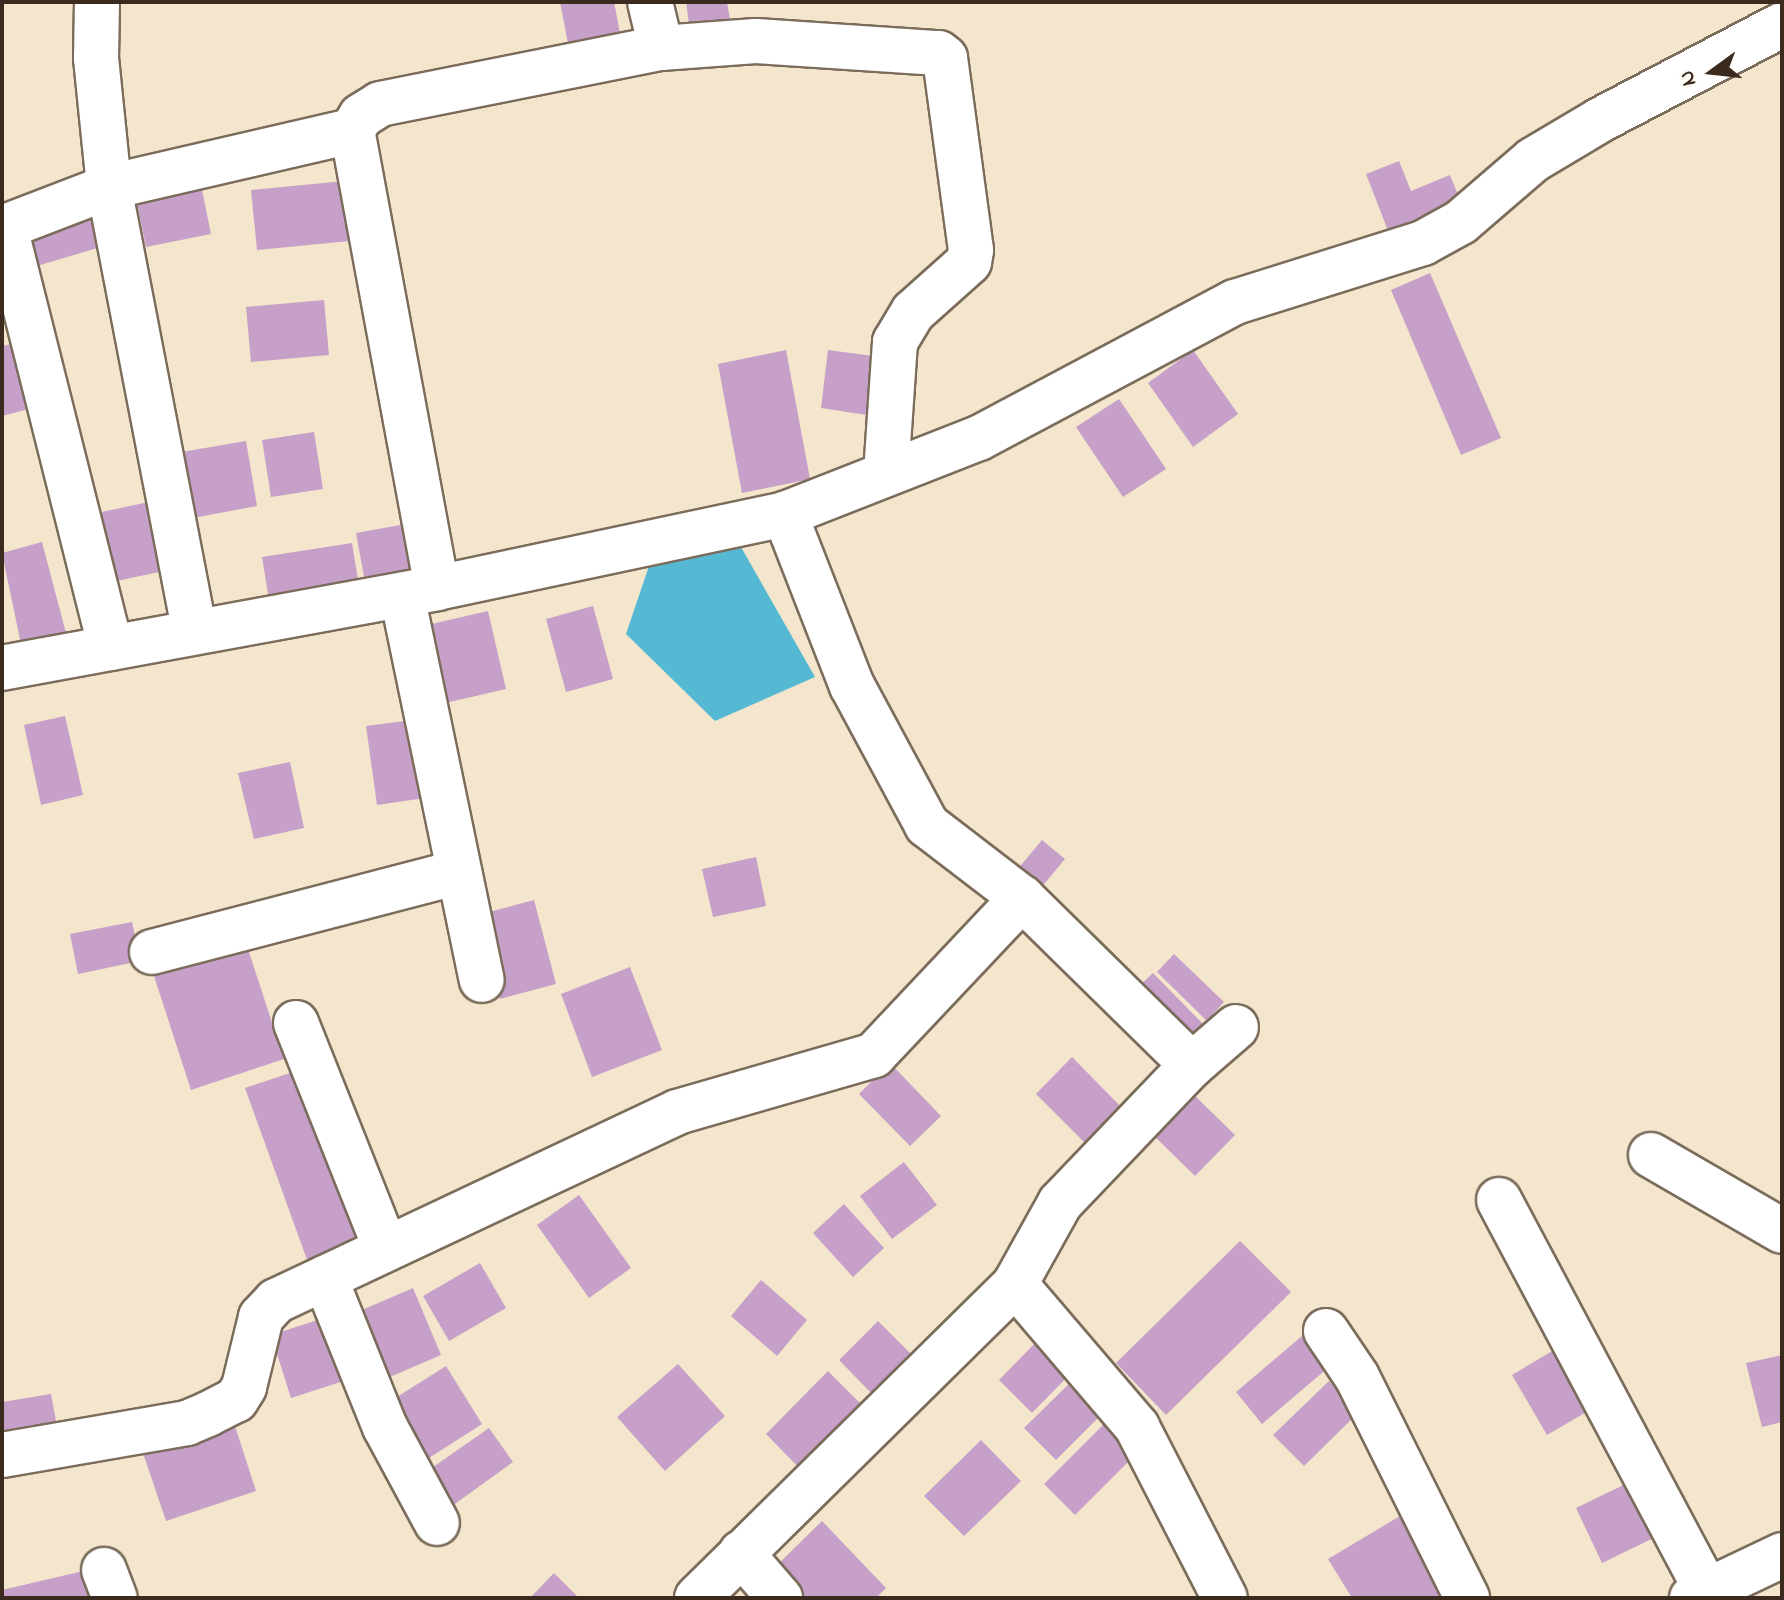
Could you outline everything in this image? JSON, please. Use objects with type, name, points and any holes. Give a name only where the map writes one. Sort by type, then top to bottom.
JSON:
[{"type":"street","points":[[97,2],[97,73],[109,187],[195,632]]},
{"type":"street","points":[[650,2],[661,48]]},
{"type":"street","points":[[2,668],[419,591],[785,514],[979,438],[1235,302],[1423,243],[1461,222],[1533,160],[1600,120],[1782,25]]},
{"type":"street","points":[[482,980],[459,872],[352,131],[361,116],[380,104],[661,48],[756,41],[939,53],[945,58],[971,250],[969,262],[913,312],[895,342],[886,473]]},
{"type":"street","points":[[111,648],[4,227],[109,187],[352,131]]},
{"type":"street","points":[[785,514],[852,686],[927,825],[1022,898],[1192,1065]]},
{"type":"street","points":[[152,952],[459,872]]},
{"type":"street","points":[[2,1455],[187,1423],[236,1400],[244,1387],[267,1308],[677,1112],[874,1055],[1022,898]]},
{"type":"street","points":[[296,1023],[386,1249]]},
{"type":"street","points":[[697,1598],[1015,1284],[1060,1203],[1192,1065],[1236,1027]]},
{"type":"street","points":[[1651,1155],[1782,1231]]},
{"type":"street","points":[[1499,1200],[1699,1594],[1782,1555]]},
{"type":"street","points":[[325,1278],[385,1427],[437,1523]]},
{"type":"street","points":[[1015,1284],[1137,1427],[1225,1598]]},
{"type":"street","points":[[1326,1331],[1357,1377],[1467,1598]]},
{"type":"street","points":[[741,1553],[780,1598]]},
{"type":"water","points":[[741,547],[815,677],[715,721],[626,634],[652,557]]},
{"type":"building","points":[[560,2],[614,2],[623,49],[571,59]]},
{"type":"building","points":[[686,2],[727,2],[731,25],[690,32]]},
{"type":"building","points":[[1399,161],[1411,191],[1450,175],[1465,212],[1392,241],[1366,174]]},
{"type":"building","points":[[199,175],[211,234],[146,247],[134,188]]},
{"type":"building","points":[[344,181],[350,241],[257,250],[251,190]]},
{"type":"building","points":[[99,206],[111,244],[30,268],[19,230]]},
{"type":"building","points":[[1430,273],[1501,438],[1461,455],[1391,290]]},
{"type":"building","points":[[324,300],[329,355],[251,362],[246,307]]},
{"type":"building","points":[[17,343],[33,408],[2,416],[2,346]]},
{"type":"building","points":[[786,350],[810,479],[742,493],[718,364]]},
{"type":"building","points":[[828,350],[888,358],[880,417],[821,408]]},
{"type":"building","points":[[1193,350],[1238,414],[1193,447],[1148,383]]},
{"type":"building","points":[[1119,399],[1166,469],[1123,497],[1076,427]]},
{"type":"building","points":[[314,432],[323,489],[271,497],[262,440]]},
{"type":"building","points":[[246,441],[257,506],[182,520],[170,454]]},
{"type":"building","points":[[158,500],[173,569],[98,585],[83,516]]},
{"type":"building","points":[[417,522],[428,581],[367,593],[356,533]]},
{"type":"building","points":[[42,542],[67,637],[22,649],[2,553]]},
{"type":"building","points":[[352,543],[360,592],[270,606],[262,557]]},
{"type":"building","points":[[593,606],[613,679],[566,692],[546,619]]},
{"type":"building","points":[[488,611],[506,689],[441,704],[423,626]]},
{"type":"building","points":[[65,716],[83,795],[41,805],[24,725]]},
{"type":"building","points":[[413,720],[425,798],[377,805],[366,726]]},
{"type":"building","points":[[290,762],[304,828],[254,839],[238,773]]},
{"type":"building","points":[[1042,840],[1065,859],[1040,889],[1017,870]]},
{"type":"building","points":[[756,857],[766,906],[713,917],[702,869]]},
{"type":"building","points":[[534,900],[556,984],[500,999],[478,915]]},
{"type":"building","points":[[132,922],[140,961],[78,974],[70,934]]},
{"type":"building","points":[[247,946],[284,1059],[191,1090],[154,976]]},
{"type":"building","points":[[1174,954],[1224,1002],[1207,1021],[1157,972]]},
{"type":"building","points":[[630,967],[662,1050],[592,1077],[561,994]]},
{"type":"building","points":[[1153,973],[1203,1024],[1181,1046],[1131,994]]},
{"type":"building","points":[[1072,1057],[1128,1114],[1092,1150],[1036,1094]]},
{"type":"building","points":[[890,1063],[941,1116],[910,1146],[859,1094]]},
{"type":"building","points":[[311,1066],[376,1246],[310,1268],[245,1088]]},
{"type":"building","points":[[1190,1091],[1235,1135],[1195,1176],[1151,1133]]},
{"type":"building","points":[[904,1162],[937,1205],[892,1239],[860,1196]]},
{"type":"building","points":[[579,1195],[631,1268],[589,1298],[537,1225]]},
{"type":"building","points":[[844,1204],[884,1248],[853,1277],[813,1233]]},
{"type":"building","points":[[1240,1241],[1291,1292],[1166,1415],[1116,1363]]},
{"type":"building","points":[[480,1263],[506,1308],[449,1341],[423,1296]]},
{"type":"building","points":[[761,1280],[807,1320],[777,1356],[731,1316]]},
{"type":"building","points":[[413,1288],[441,1355],[383,1380],[355,1313]]},
{"type":"building","points":[[330,1316],[350,1379],[291,1398],[271,1335]]},
{"type":"building","points":[[878,1321],[916,1359],[877,1399],[839,1360]]},
{"type":"building","points":[[1042,1336],[1075,1369],[1032,1413],[999,1380]]},
{"type":"building","points":[[1302,1336],[1329,1367],[1262,1424],[1236,1392]]},
{"type":"building","points":[[1564,1344],[1600,1404],[1547,1435],[1512,1375]]},
{"type":"building","points":[[1782,1355],[1782,1422],[1762,1427],[1746,1363]]},
{"type":"building","points":[[678,1364],[725,1416],[665,1471],[617,1417]]},
{"type":"building","points":[[446,1366],[482,1424],[426,1460],[389,1402]]},
{"type":"building","points":[[828,1371],[869,1412],[806,1475],[766,1434]]},
{"type":"building","points":[[1079,1374],[1110,1406],[1056,1460],[1024,1428]]},
{"type":"building","points":[[1329,1381],[1359,1412],[1304,1466],[1273,1435]]},
{"type":"building","points":[[51,1394],[60,1443],[2,1452],[2,1402]]},
{"type":"building","points":[[233,1420],[256,1491],[166,1521],[142,1450]]},
{"type":"building","points":[[1108,1420],[1139,1451],[1075,1515],[1044,1484]]},
{"type":"building","points":[[489,1428],[513,1462],[441,1514],[416,1479]]},
{"type":"building","points":[[981,1440],[1021,1481],[964,1536],[924,1496]]},
{"type":"building","points":[[1640,1477],[1666,1532],[1602,1563],[1576,1508]]},
{"type":"building","points":[[1405,1513],[1452,1591],[1440,1598],[1352,1598],[1328,1559]]},
{"type":"building","points":[[822,1521],[886,1588],[876,1598],[793,1598],[769,1573]]},
{"type":"building","points":[[96,1568],[104,1598],[2,1598],[2,1590]]},
{"type":"building","points":[[554,1573],[579,1598],[530,1598]]}]
